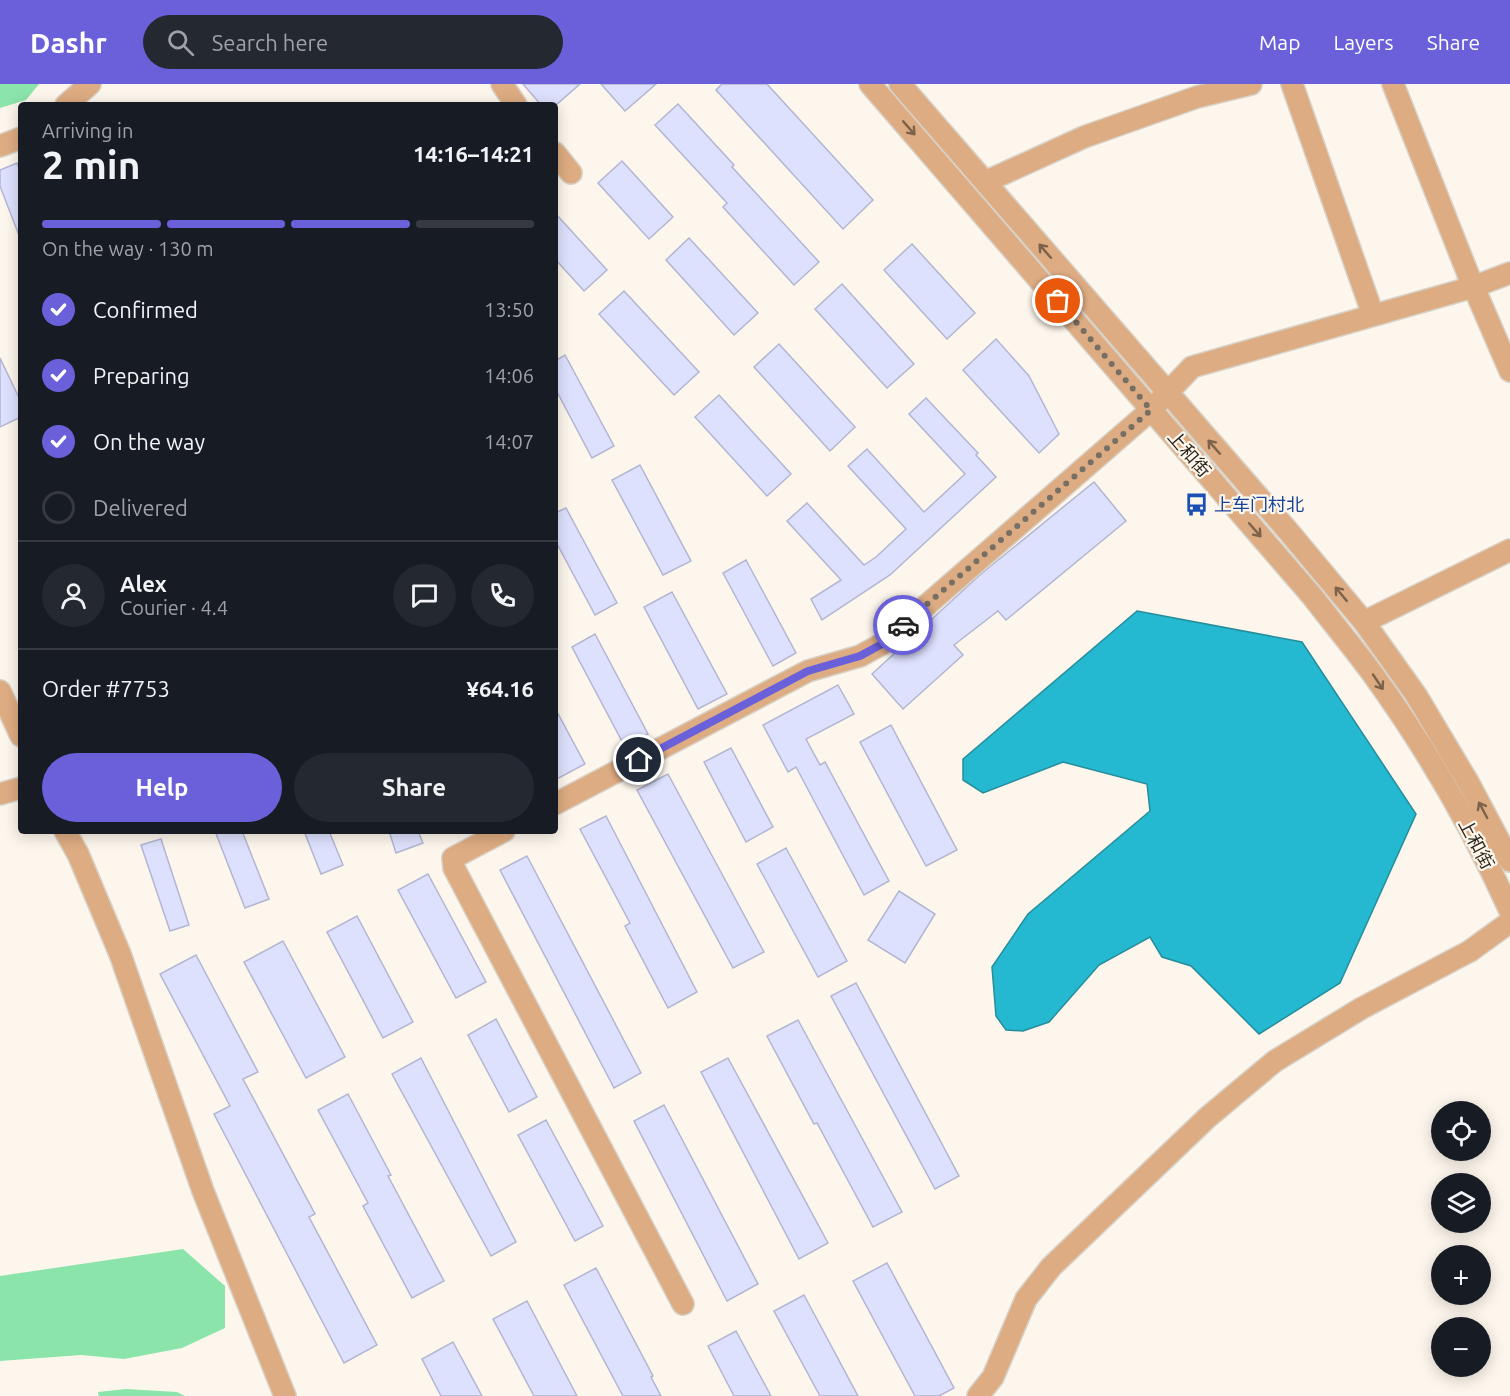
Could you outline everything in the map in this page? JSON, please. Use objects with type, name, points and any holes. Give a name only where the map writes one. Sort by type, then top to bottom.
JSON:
[{"type":"street","points":[[69,102],[90,84]]},
{"type":"street","points":[[502,84],[514,102]]},
{"type":"street","name":"上和街","points":[[870,84],[1312,596],[1372,673],[1416,738],[1443,784],[1510,911]]},
{"type":"street","name":"上和街","points":[[900,84],[1289,532],[1364,622],[1416,695],[1468,782],[1510,861]]},
{"type":"street","points":[[985,182],[1084,137],[1197,97],[1251,84]]},
{"type":"street","points":[[1292,84],[1373,315]]},
{"type":"street","points":[[1393,84],[1473,287],[1510,371]]},
{"type":"street","points":[[0,146],[18,139]]},
{"type":"street","points":[[558,157],[571,173]]},
{"type":"street","points":[[558,802],[808,671],[860,656],[882,644],[1151,410],[1192,367],[1473,287],[1510,273]]},
{"type":"street","points":[[1364,622],[1510,550]]},
{"type":"street","points":[[0,691],[18,730]]},
{"type":"street","points":[[0,794],[18,789]]},
{"type":"street","points":[[67,834],[78,854],[120,954],[203,1191],[285,1396]]},
{"type":"street","points":[[498,834],[453,858],[454,868],[683,1304]]},
{"type":"street","points":[[978,1396],[993,1377],[1026,1299],[1052,1267],[1208,1117],[1275,1061],[1362,1008],[1470,951],[1510,922]]},
{"type":"green space","points":[[0,84],[39,84],[26,100],[0,108]]},
{"type":"green space","points":[[183,1249],[225,1286],[225,1328],[182,1348],[124,1359],[81,1355],[0,1361],[0,1276]]},
{"type":"green space","points":[[126,1389],[177,1392],[185,1396],[99,1396],[98,1392]]},
{"type":"water","points":[[1137,611],[1302,642],[1416,814],[1340,983],[1259,1034],[1191,966],[1162,957],[1150,937],[1099,965],[1049,1022],[1023,1031],[1006,1030],[996,1016],[992,967],[1028,914],[1150,811],[1147,784],[1063,762],[983,793],[963,780],[963,759]]},
{"type":"building","points":[[523,84],[580,84],[558,103],[538,102]]},
{"type":"building","points":[[601,84],[656,84],[625,111]]},
{"type":"building","points":[[722,84],[767,84],[873,200],[843,229],[716,90]]},
{"type":"building","points":[[678,104],[819,262],[794,285],[723,207],[727,203],[655,125]]},
{"type":"building","points":[[622,161],[673,217],[649,239],[598,183]]},
{"type":"building","points":[[17,163],[18,166],[18,233],[0,186],[0,170]]},
{"type":"building","points":[[558,216],[607,270],[584,291],[558,262]]},
{"type":"building","points":[[689,238],[758,313],[734,335],[666,260]]},
{"type":"building","points":[[912,244],[975,313],[947,339],[884,270]]},
{"type":"building","points":[[842,284],[914,364],[887,388],[815,309]]},
{"type":"building","points":[[624,291],[699,372],[674,395],[599,314]]},
{"type":"building","points":[[996,339],[1029,376],[1059,434],[1039,453],[963,370]]},
{"type":"building","points":[[779,344],[855,427],[830,451],[754,367]]},
{"type":"building","points":[[565,355],[614,446],[592,458],[558,394],[558,359]]},
{"type":"building","points":[[0,358],[18,396],[18,418],[0,427]]},
{"type":"building","points":[[719,395],[791,474],[767,496],[695,417]]},
{"type":"building","points":[[926,398],[978,453],[976,455],[996,477],[890,575],[822,620],[811,599],[841,580],[787,521],[807,503],[864,565],[876,557],[906,529],[848,466],[867,449],[924,512],[965,474],[909,414]]},
{"type":"building","points":[[640,465],[691,561],[663,575],[612,480]]},
{"type":"building","points":[[1094,482],[1126,521],[1006,620],[998,611],[954,645],[963,655],[903,709],[872,674],[981,574]]},
{"type":"building","points":[[566,508],[617,603],[595,615],[558,546],[558,512]]},
{"type":"building","points":[[746,560],[796,653],[773,666],[723,573]]},
{"type":"building","points":[[672,592],[727,694],[698,709],[644,607]]},
{"type":"building","points":[[595,634],[648,734],[625,747],[572,647]]},
{"type":"building","points":[[838,685],[854,714],[806,739],[820,765],[825,762],[889,881],[864,895],[796,767],[788,772],[763,725]]},
{"type":"building","points":[[558,714],[585,764],[558,778]]},
{"type":"building","points":[[891,725],[957,850],[926,866],[860,742]]},
{"type":"building","points":[[731,748],[773,827],[746,842],[704,762]]},
{"type":"building","points":[[668,774],[764,952],[733,968],[637,790]]},
{"type":"building","points":[[606,816],[697,992],[668,1008],[625,926],[630,923],[580,829]]},
{"type":"building","points":[[216,834],[243,834],[269,899],[245,908]]},
{"type":"building","points":[[305,834],[330,834],[343,865],[321,874]]},
{"type":"building","points":[[390,834],[419,834],[423,843],[396,853]]},
{"type":"building","points":[[161,839],[189,925],[170,931],[141,845]]},
{"type":"building","points":[[786,848],[847,961],[818,977],[757,864]]},
{"type":"building","points":[[527,856],[641,1073],[614,1088],[500,870]]},
{"type":"building","points":[[428,874],[486,982],[456,998],[398,890]]},
{"type":"building","points":[[899,891],[935,914],[905,963],[868,940]]},
{"type":"building","points":[[357,916],[413,1022],[383,1038],[327,932]]},
{"type":"building","points":[[283,941],[345,1057],[306,1078],[244,962]]},
{"type":"building","points":[[196,955],[258,1072],[243,1079],[315,1214],[309,1217],[377,1345],[344,1363],[214,1114],[230,1106],[160,974]]},
{"type":"building","points":[[856,983],[959,1176],[935,1189],[831,996]]},
{"type":"building","points":[[496,1019],[537,1097],[509,1112],[468,1035]]},
{"type":"building","points":[[798,1020],[902,1212],[873,1227],[767,1036]]},
{"type":"building","points":[[421,1058],[516,1242],[491,1256],[392,1074]]},
{"type":"building","points":[[728,1058],[828,1243],[799,1259],[701,1072]]},
{"type":"building","points":[[348,1094],[391,1175],[388,1176],[444,1281],[412,1298],[363,1206],[368,1203],[318,1110]]},
{"type":"building","points":[[664,1105],[758,1284],[727,1301],[634,1121]]},
{"type":"building","points":[[546,1120],[603,1226],[575,1241],[518,1135]]},
{"type":"building","points":[[887,1263],[954,1388],[939,1396],[915,1396],[853,1281]]},
{"type":"building","points":[[596,1268],[653,1376],[651,1377],[661,1396],[623,1396],[564,1285]]},
{"type":"building","points":[[804,1295],[858,1396],[820,1396],[774,1311]]},
{"type":"building","points":[[527,1301],[577,1396],[534,1396],[493,1319]]},
{"type":"building","points":[[736,1331],[771,1396],[734,1396],[708,1346]]},
{"type":"building","points":[[453,1342],[482,1396],[441,1396],[422,1359]]},
{"type":"way so far","points":[[903,625],[1151,410],[1058,301]]},
{"type":"place","name":"上车门村北","points":[[1196,505]]},
{"type":"route","points":[[639,760],[808,671],[860,656],[882,644],[903,625]]}]
